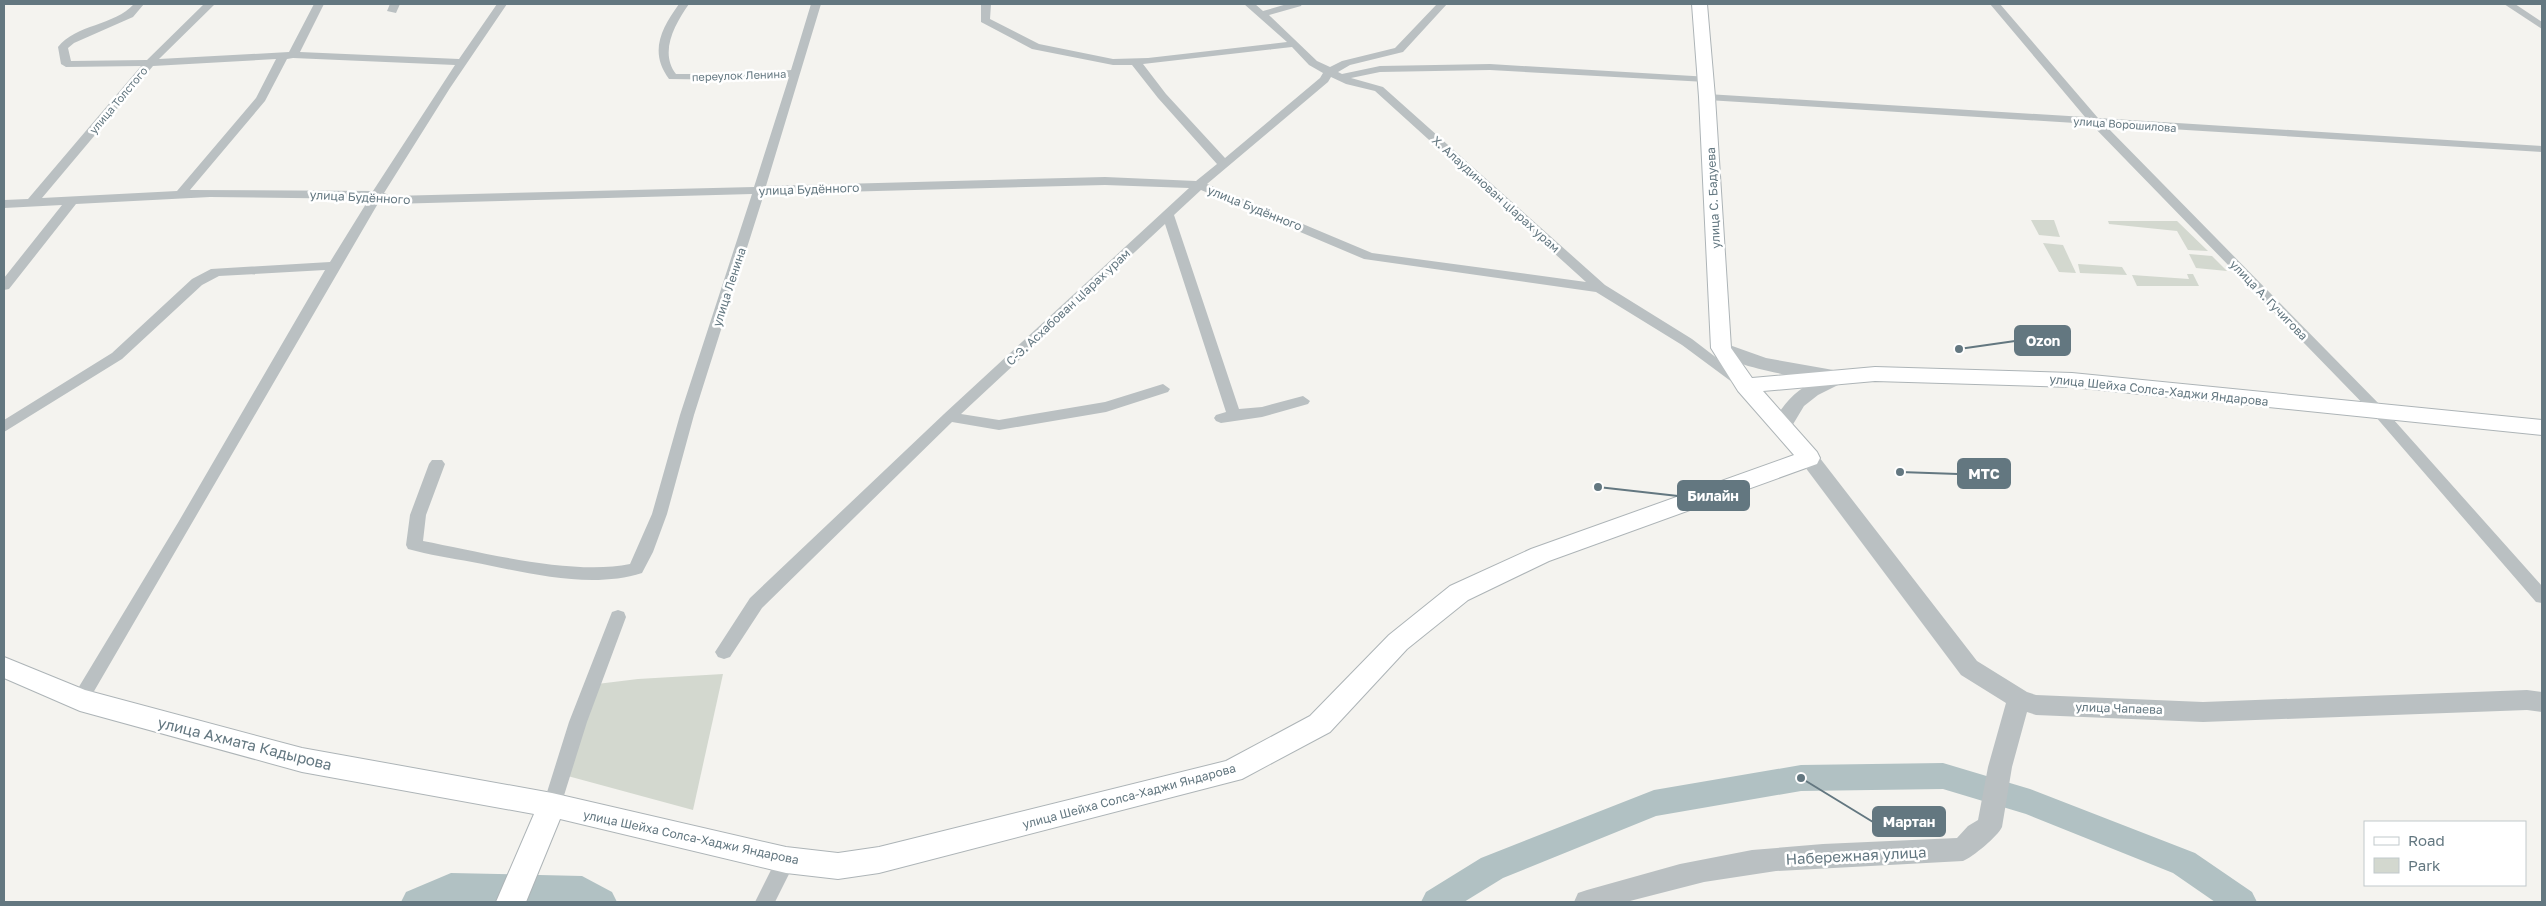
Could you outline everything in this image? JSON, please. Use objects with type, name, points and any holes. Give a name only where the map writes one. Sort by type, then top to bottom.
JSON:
[{"type":"main road","name":"улица С. Бадуева","points":[[1699,4],[1706,88],[1721,348]]},
{"type":"main road","points":[[1721,348],[1746,386],[1809,458]]},
{"type":"main road","name":"улица Шейха Солса-Хаджи Яндарова","points":[[1746,386],[1875,374],[2072,380],[2380,413],[2542,428]]},
{"type":"main road","name":"улица Шейха Солса-Хаджи Яндарова","points":[[552,805],[786,860],[838,866],[879,860],[1232,771],[1320,724],[1398,642],[1459,593],[1540,555],[1809,458]]},
{"type":"main road","name":"улица Ахмата Кадырова","points":[[4,668],[80,700],[302,760],[552,805]]},
{"type":"main road","points":[[511,902],[552,805]]},
{"type":"street","points":[[139,4],[129,15],[70,41],[63,47],[66,64],[104,65],[288,55],[461,62]]},
{"type":"street","name":"улица Толстого","points":[[32,202],[151,61],[210,4]]},
{"type":"street","points":[[181,194],[261,99],[319,4]]},
{"type":"street","points":[[80,700],[376,195],[461,62],[502,4]]},
{"type":"street","name":"переулок Ленина","points":[[684,4],[675,15],[666,41],[663,62],[673,77],[739,77],[796,73]]},
{"type":"street","name":"улица Ленина","points":[[437,464],[418,515],[414,545],[582,573],[626,573],[636,569],[651,538],[682,431],[760,191],[816,4]]},
{"type":"street","points":[[986,4],[985,20],[1036,47],[1113,62],[1135,62],[1295,44]]},
{"type":"street","name":"Х. Алаудинован цIарах урам","points":[[1249,4],[1295,44],[1312,63],[1350,82],[1379,89],[1600,288],[1687,342],[1746,386]]},
{"type":"street","points":[[1262,14],[1297,4]]},
{"type":"street","name":"С-Э. Асхабован цIарах урам","points":[[724,652],[756,603],[949,417],[1199,185],[1324,80],[1328,72],[1346,63],[1399,50],[1442,4]]},
{"type":"street","name":"улица А. Гучигова","points":[[1995,4],[2095,122],[2380,413],[2542,597]]},
{"type":"street","points":[[2509,4],[2542,26]]},
{"type":"street","points":[[1135,62],[1162,96],[1224,164]]},
{"type":"street","name":"улица Ворошилова","points":[[1343,77],[1380,69],[1509,68],[1706,88],[2095,122],[2542,149]]},
{"type":"street","points":[[1379,89],[1380,69]]},
{"type":"street","points":[[2525,148],[2542,161]]},
{"type":"street","name":"улица Будённого","points":[[4,204],[181,194],[376,195],[391,200],[1105,181],[1199,185],[1369,256],[1600,288]]},
{"type":"street","points":[[4,286],[73,199]]},
{"type":"street","points":[[1168,215],[1228,417],[1262,412],[1303,401]]},
{"type":"street","points":[[4,427],[117,356],[206,275],[216,272],[333,266]]},
{"type":"street","points":[[1721,348],[1744,359],[1766,366],[1839,377]]},
{"type":"street","points":[[1782,426],[1792,404],[1804,395],[1839,377]]},
{"type":"street","points":[[949,417],[999,425],[1106,408],[1163,389]]},
{"type":"street","name":"улица Чапаева","points":[[1809,458],[1969,668],[2020,699],[2036,705],[2203,712],[2527,700],[2542,702]]},
{"type":"street","points":[[552,805],[578,722],[618,617]]},
{"type":"street","name":"Набережная улица","points":[[1587,902],[1632,888],[1703,870],[1776,859],[1963,850],[1977,834],[1989,826],[2000,768],[2020,699]]},
{"type":"street","points":[[765,902],[786,860]]},
{"type":"green space","points":[[2031,220],[2054,220],[2060,237],[2039,235]]},
{"type":"green space","points":[[2108,221],[2177,221],[2208,251],[2188,250],[2177,231],[2109,224]]},
{"type":"green space","points":[[2043,243],[2063,245],[2076,273],[2059,272]]},
{"type":"green space","points":[[2189,254],[2212,256],[2227,271],[2196,268]]},
{"type":"green space","points":[[2078,264],[2122,267],[2127,275],[2080,273]]},
{"type":"green space","points":[[2187,274],[2193,274],[2199,286],[2137,286],[2132,275],[2189,279]]},
{"type":"green space","points":[[723,674],[693,810],[564,775],[597,684],[638,679]]},
{"type":"waterway","points":[[1437,902],[1492,868],[1654,803],[1801,778],[1943,776],[2030,802],[2184,863],[2241,902]]},
{"type":"waterway","points":[[417,902],[451,887],[582,890],[601,902]]},
{"type":"place","name":"Ozon","points":[[1959,349]]},
{"type":"place","name":"МТС","points":[[1900,472]]},
{"type":"place","name":"Билайн","points":[[1598,487]]},
{"type":"place","name":"Мартан","points":[[1801,778]]}]
